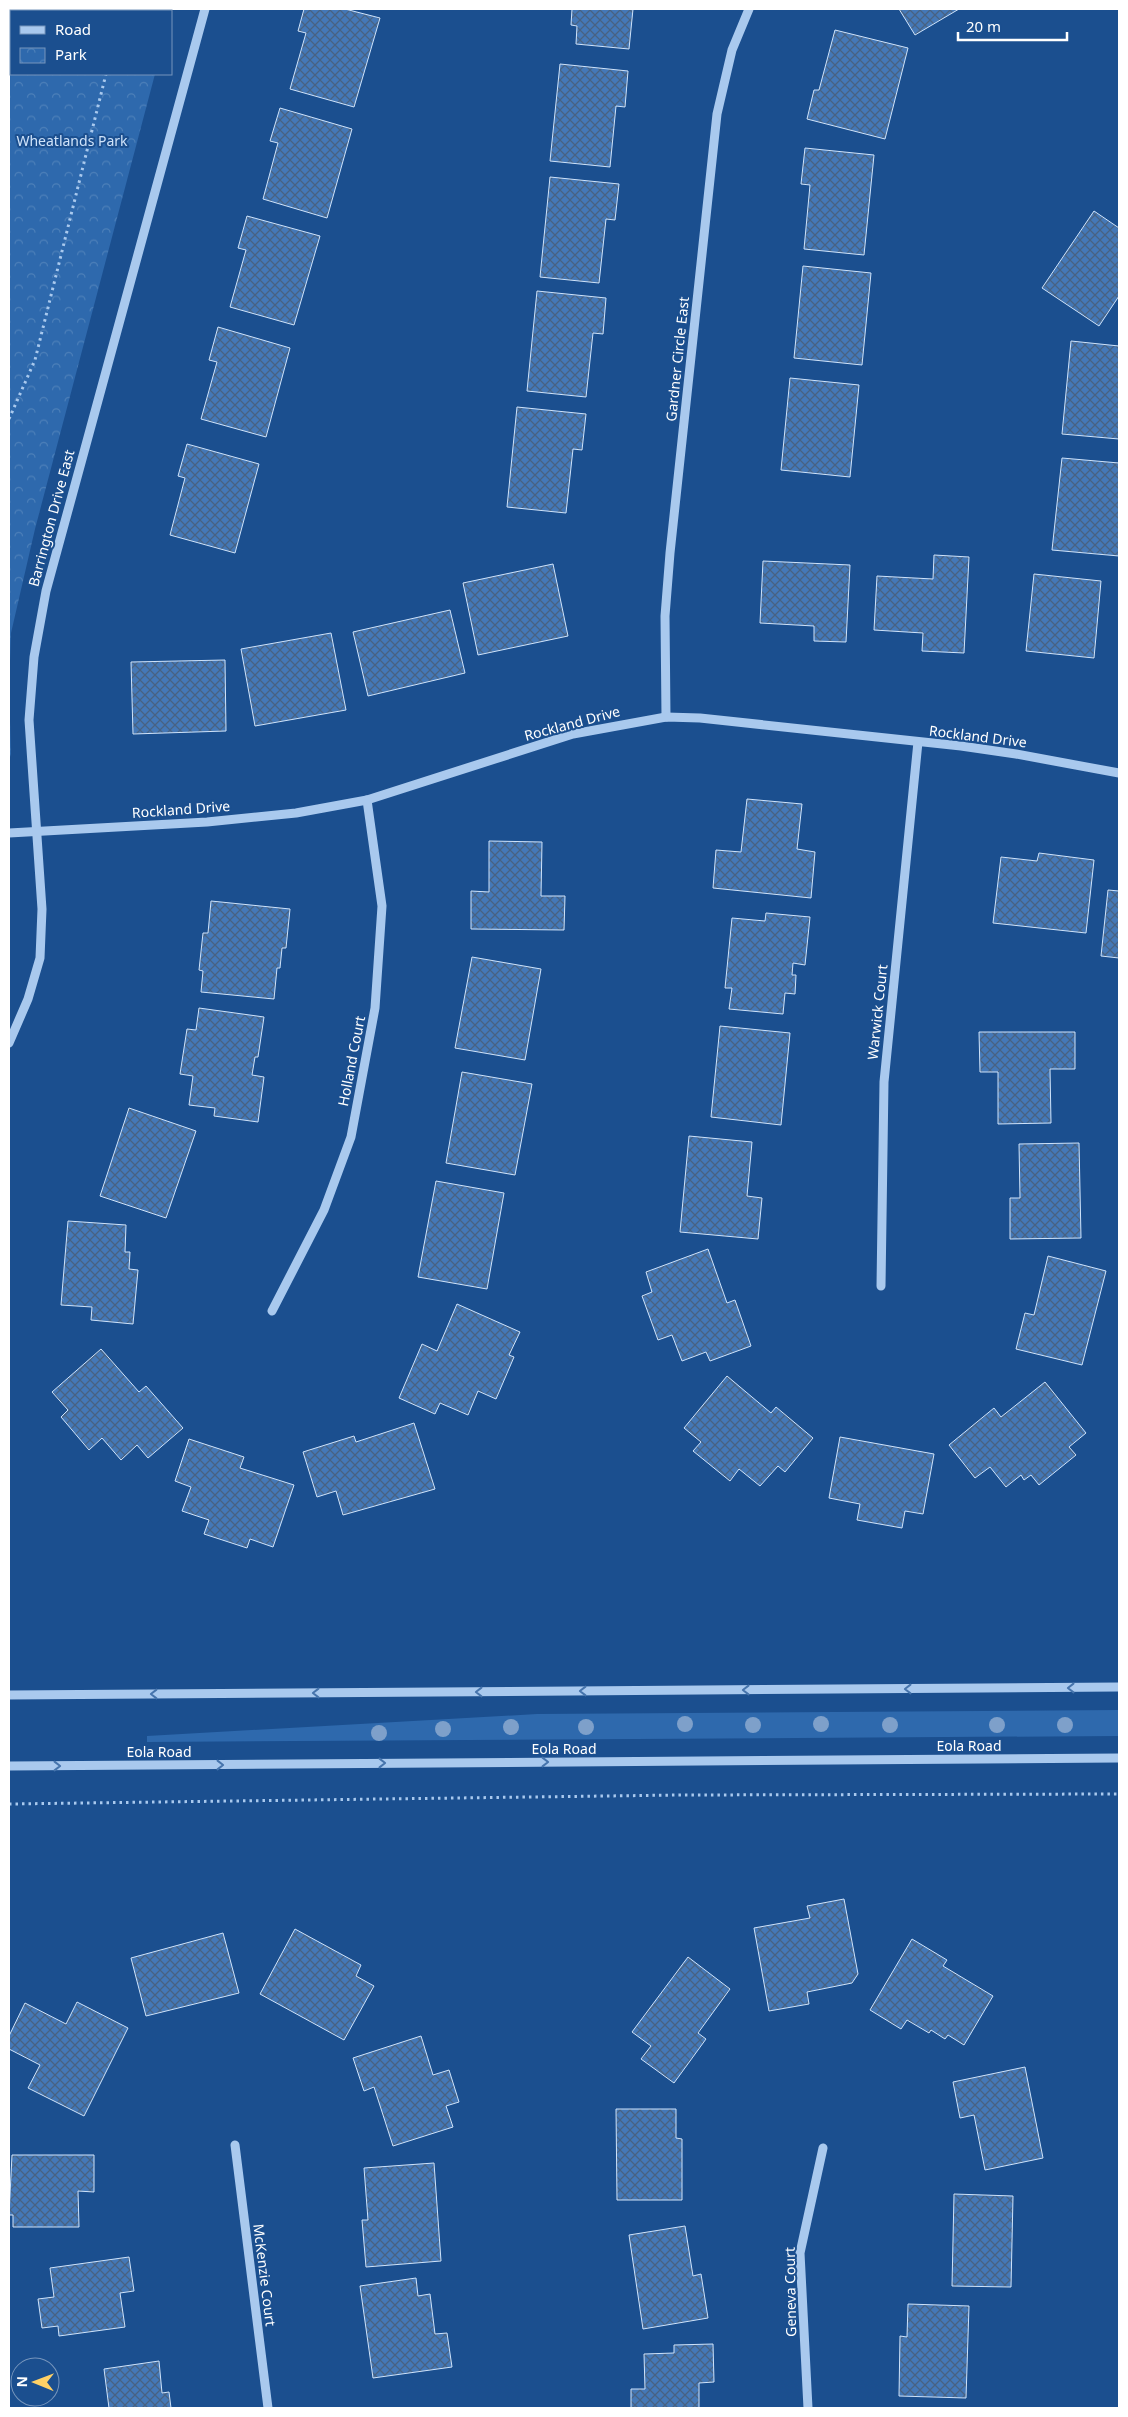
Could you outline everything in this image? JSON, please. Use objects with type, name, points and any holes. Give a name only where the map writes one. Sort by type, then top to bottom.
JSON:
[{"type":"street","name":"Barrington Drive East","points":[[9,1043],[28,999],[40,958],[42,909],[29,720],[34,657],[46,591],[205,9]]},
{"type":"street","name":"Gardner Circle East","points":[[666,717],[665,616],[667,589],[717,114],[732,50],[749,9]]},
{"type":"street","name":"Rockland Drive","points":[[9,833],[207,822],[296,814],[367,800],[573,734],[666,717],[700,718],[1016,754],[1119,773]]},
{"type":"street","name":"Warwick Court","points":[[881,1286],[884,1082],[918,742]]},
{"type":"street","name":"Holland Court","points":[[272,1311],[324,1210],[351,1136],[373,1018],[382,906],[367,800]]},
{"type":"street","points":[[9,1695],[1119,1687]]},
{"type":"street","name":"Eola Road","points":[[9,1766],[1119,1758]]},
{"type":"street","name":"McKenzie Court","points":[[235,2145],[268,2408]]},
{"type":"street","name":"Geneva Court","points":[[808,2408],[800,2253],[823,2148]]},
{"type":"path","points":[[9,419],[35,360],[106,75]]},
{"type":"path","points":[[9,1804],[690,1795],[1119,1794]]},
{"type":"green space","name":"Wheatlands Park","points":[[9,9],[172,9],[10,10],[10,75],[155,75],[35,529],[11,633],[9,688]]},
{"type":"green space","points":[[9,688],[11,754],[9,760]]},
{"type":"green space","points":[[1119,1710],[1119,1736],[147,1742],[147,1736],[537,1714]]},
{"type":"building","points":[[304,9],[345,9],[380,18],[354,107],[290,89],[306,33],[298,31]]},
{"type":"building","points":[[572,9],[633,9],[629,49],[576,44],[577,26],[571,25]]},
{"type":"building","points":[[899,9],[959,9],[915,35]]},
{"type":"building","points":[[835,30],[908,48],[885,139],[807,119],[814,90],[819,90]]},
{"type":"building","points":[[560,64],[628,71],[625,107],[616,106],[610,167],[550,161]]},
{"type":"building","points":[[280,108],[352,129],[327,218],[263,199],[278,143],[270,141]]},
{"type":"building","points":[[805,148],[874,155],[864,255],[804,249],[810,185],[801,184]]},
{"type":"building","points":[[550,177],[619,184],[615,220],[606,219],[599,283],[540,277]]},
{"type":"building","points":[[1094,211],[1119,228],[1119,296],[1099,326],[1042,288]]},
{"type":"building","points":[[247,216],[320,236],[294,325],[230,307],[246,250],[238,248]]},
{"type":"building","points":[[803,266],[871,273],[862,365],[794,358]]},
{"type":"building","points":[[537,291],[606,298],[603,334],[593,333],[586,397],[527,391]]},
{"type":"building","points":[[218,327],[290,348],[266,437],[201,419],[217,362],[209,360]]},
{"type":"building","points":[[1071,341],[1119,346],[1119,439],[1062,434]]},
{"type":"building","points":[[790,378],[859,385],[850,477],[781,470]]},
{"type":"building","points":[[517,407],[586,414],[582,450],[573,449],[566,513],[507,507]]},
{"type":"building","points":[[187,444],[259,464],[235,553],[170,535],[185,478],[178,476]]},
{"type":"building","points":[[1062,458],[1119,463],[1119,556],[1052,550]]},
{"type":"building","points":[[934,555],[969,557],[964,653],[922,651],[923,633],[874,630],[877,576],[933,579]]},
{"type":"building","points":[[763,561],[850,565],[846,642],[814,641],[814,626],[760,623]]},
{"type":"building","points":[[553,564],[568,636],[478,655],[463,583]]},
{"type":"building","points":[[1034,574],[1101,581],[1094,658],[1026,651]]},
{"type":"building","points":[[450,610],[465,673],[368,696],[353,632]]},
{"type":"building","points":[[331,633],[346,710],[255,726],[241,649]]},
{"type":"building","points":[[225,660],[226,731],[133,734],[131,662]]},
{"type":"building","points":[[747,799],[802,804],[797,849],[815,852],[811,898],[713,888],[716,850],[741,852]]},
{"type":"building","points":[[489,841],[542,842],[541,896],[565,896],[564,930],[471,929],[471,891],[489,892]]},
{"type":"building","points":[[1039,853],[1094,860],[1086,933],[993,923],[1001,857],[1037,861]]},
{"type":"building","points":[[1108,890],[1119,891],[1119,958],[1101,956]]},
{"type":"building","points":[[211,901],[290,909],[286,948],[282,948],[280,968],[277,968],[274,999],[201,992],[203,971],[199,970],[203,933],[208,933]]},
{"type":"building","points":[[766,913],[810,917],[805,965],[793,963],[792,975],[796,975],[795,994],[785,993],[783,1014],[729,1009],[732,988],[725,988],[732,918],[765,921]]},
{"type":"building","points":[[472,957],[541,969],[525,1060],[455,1048]]},
{"type":"building","points":[[199,1008],[264,1017],[258,1057],[255,1057],[252,1075],[264,1077],[258,1122],[214,1116],[215,1108],[189,1105],[193,1076],[180,1074],[187,1029],[196,1030]]},
{"type":"building","points":[[720,1026],[790,1033],[781,1125],[711,1117]]},
{"type":"building","points":[[979,1032],[1075,1032],[1075,1069],[1050,1069],[1051,1123],[998,1124],[998,1072],[980,1072]]},
{"type":"building","points":[[462,1072],[532,1084],[515,1175],[446,1163]]},
{"type":"building","points":[[129,1108],[196,1131],[166,1218],[100,1196]]},
{"type":"building","points":[[689,1136],[752,1142],[747,1196],[762,1198],[758,1239],[680,1232]]},
{"type":"building","points":[[1079,1143],[1081,1238],[1010,1239],[1010,1198],[1020,1198],[1019,1144]]},
{"type":"building","points":[[436,1181],[504,1193],[487,1289],[418,1277]]},
{"type":"building","points":[[68,1221],[126,1225],[125,1252],[130,1252],[129,1269],[138,1270],[133,1324],[91,1320],[92,1307],[61,1305]]},
{"type":"building","points":[[708,1249],[727,1303],[735,1300],[751,1346],[710,1361],[706,1352],[682,1361],[672,1335],[658,1340],[642,1296],[652,1292],[646,1272]]},
{"type":"building","points":[[1048,1256],[1106,1271],[1082,1365],[1016,1349],[1025,1313],[1034,1315]]},
{"type":"building","points":[[457,1304],[520,1332],[509,1355],[514,1357],[496,1399],[478,1391],[468,1415],[440,1403],[435,1414],[399,1398],[422,1344],[437,1351]]},
{"type":"building","points":[[101,1349],[139,1392],[146,1386],[183,1428],[148,1458],[137,1445],[121,1460],[102,1438],[89,1450],[61,1417],[68,1410],[52,1392]]},
{"type":"building","points":[[727,1376],[771,1413],[776,1407],[813,1438],[785,1472],[778,1466],[760,1486],[739,1469],[730,1481],[693,1451],[701,1442],[684,1428]]},
{"type":"building","points":[[1045,1382],[1086,1433],[1069,1447],[1076,1455],[1039,1485],[1031,1475],[1024,1480],[1021,1475],[1006,1487],[990,1467],[975,1478],[949,1445],[994,1408],[1001,1417]]},
{"type":"building","points":[[414,1423],[435,1489],[343,1515],[336,1491],[317,1497],[303,1452],[354,1436],[356,1442]]},
{"type":"building","points":[[840,1437],[934,1454],[923,1514],[905,1511],[902,1528],[857,1520],[860,1504],[829,1498]]},
{"type":"building","points":[[189,1439],[244,1457],[240,1468],[294,1485],[273,1547],[250,1539],[247,1548],[204,1534],[209,1520],[182,1511],[191,1487],[175,1481]]},
{"type":"building","points":[[844,1899],[858,1974],[852,1983],[807,1992],[809,2004],[769,2011],[754,1928],[810,1918],[807,1906]]},
{"type":"building","points":[[295,1929],[361,1965],[356,1976],[374,1986],[344,2040],[260,1994]]},
{"type":"building","points":[[223,1933],[239,1993],[146,2016],[131,1958]]},
{"type":"building","points":[[912,1939],[947,1960],[943,1966],[993,1996],[964,2045],[948,2035],[945,2039],[931,2030],[929,2033],[907,2020],[901,2029],[870,2010]]},
{"type":"building","points":[[688,1957],[730,1989],[698,2033],[706,2039],[674,2083],[641,2059],[651,2046],[632,2032]]},
{"type":"building","points":[[77,2002],[128,2028],[84,2116],[28,2088],[40,2065],[9,2049],[9,2036],[25,2003],[66,2024]]},
{"type":"building","points":[[421,2036],[433,2075],[449,2070],[459,2102],[446,2106],[453,2127],[393,2146],[374,2087],[364,2091],[353,2058]]},
{"type":"building","points":[[1025,2067],[1043,2158],[985,2170],[974,2115],[960,2118],[953,2082]]},
{"type":"building","points":[[616,2109],[676,2109],[676,2138],[682,2139],[682,2200],[617,2200]]},
{"type":"building","points":[[12,2155],[94,2155],[94,2192],[78,2191],[79,2227],[13,2227],[13,2215],[9,2215]]},
{"type":"building","points":[[434,2163],[441,2261],[366,2267],[362,2220],[368,2220],[364,2168]]},
{"type":"building","points":[[954,2194],[1013,2196],[1011,2287],[952,2286]]},
{"type":"building","points":[[685,2226],[693,2276],[701,2274],[708,2318],[643,2329],[629,2235]]},
{"type":"building","points":[[129,2257],[134,2291],[120,2293],[125,2327],[59,2336],[58,2326],[42,2328],[38,2299],[54,2297],[50,2268]]},
{"type":"building","points":[[416,2278],[418,2296],[430,2294],[435,2334],[447,2333],[452,2367],[373,2378],[360,2286]]},
{"type":"building","points":[[908,2304],[969,2306],[966,2398],[899,2396],[900,2336],[907,2337]]},
{"type":"building","points":[[713,2344],[714,2382],[699,2383],[699,2408],[631,2408],[631,2389],[645,2389],[644,2354],[674,2353],[674,2345]]},
{"type":"building","points":[[159,2361],[162,2393],[169,2392],[171,2408],[109,2408],[104,2369]]}]
